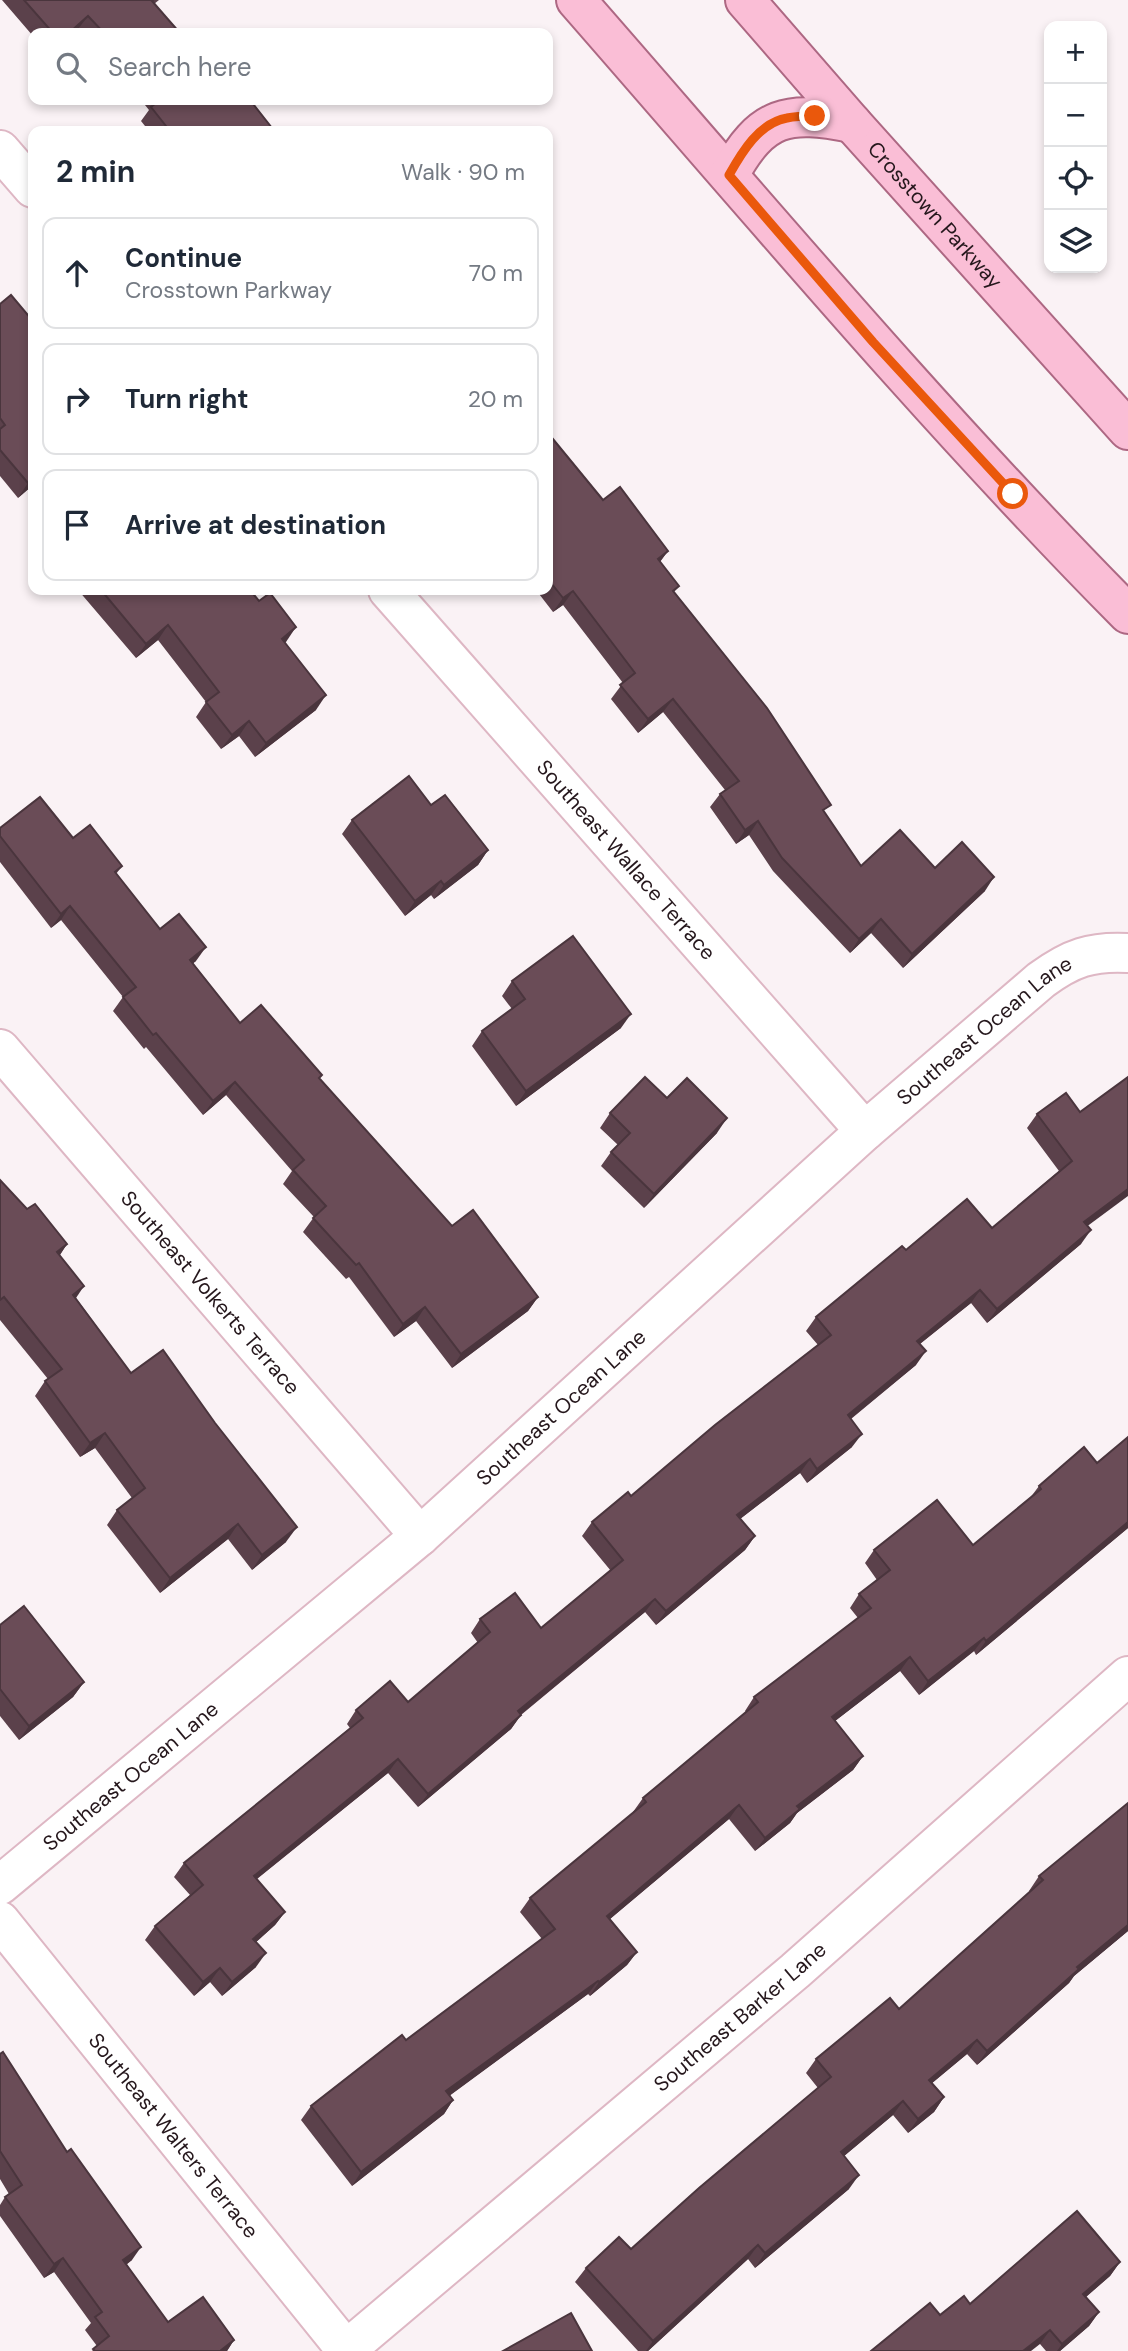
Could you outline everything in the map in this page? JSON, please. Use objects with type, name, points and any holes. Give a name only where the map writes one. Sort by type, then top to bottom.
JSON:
[{"type":"main road","points":[[576,0],[944,421],[1128,614]]},
{"type":"main road","name":"Crosstown Parkway","points":[[745,0],[1128,429]]},
{"type":"main road","points":[[729,175],[743,150],[760,132],[784,118],[815,116],[852,123]]},
{"type":"street","points":[[0,150],[28,182]]},
{"type":"street","name":"Southeast Wallace Terrace","points":[[391,595],[865,1131]]},
{"type":"street","name":"Southeast Ocean Lane","points":[[0,1885],[420,1536],[865,1131],[1041,980],[1064,963],[1092,953],[1128,953]]},
{"type":"street","name":"Southeast Volkerts Terrace","points":[[0,1049],[420,1536]]},
{"type":"street","name":"Southeast Barker Lane","points":[[347,2351],[795,1971],[1128,1676]]},
{"type":"street","name":"Southeast Walters Terrace","points":[[0,1921],[347,2351]]},
{"type":"building","points":[[24,0],[153,0],[176,28],[99,28],[88,16],[75,28],[49,28]]},
{"type":"building","points":[[254,105],[270,126],[166,126],[151,107]]},
{"type":"building","points":[[11,295],[28,315],[28,483],[0,450],[0,429],[5,425],[0,418],[0,304]]},
{"type":"building","points":[[553,439],[603,500],[620,487],[668,551],[658,559],[679,586],[673,591],[767,708],[831,805],[823,810],[861,866],[900,830],[935,868],[962,842],[994,877],[912,954],[881,919],[859,939],[782,858],[758,821],[745,830],[720,794],[739,781],[673,699],[648,719],[620,685],[635,673],[573,591],[563,598],[553,585]]},
{"type":"building","points":[[105,595],[254,595],[259,601],[272,595],[296,627],[282,639],[326,695],[266,743],[249,721],[232,735],[206,702],[219,692],[168,625],[146,644]]},
{"type":"building","points":[[409,776],[431,805],[445,795],[488,850],[444,885],[441,881],[415,901],[352,820]]},
{"type":"building","points":[[40,797],[73,838],[90,825],[122,866],[115,872],[160,929],[179,914],[206,947],[190,960],[240,1023],[261,1005],[322,1075],[319,1078],[452,1226],[473,1210],[538,1297],[461,1354],[425,1307],[403,1324],[359,1263],[356,1265],[313,1218],[326,1206],[293,1170],[304,1160],[235,1082],[213,1101],[156,1033],[153,1035],[123,997],[136,987],[70,906],[61,914],[0,836],[0,828]]},
{"type":"building","points":[[573,936],[631,1014],[526,1091],[482,1031],[525,999],[512,981]]},
{"type":"building","points":[[645,1077],[667,1098],[687,1078],[727,1118],[654,1194],[611,1152],[630,1133],[610,1113]]},
{"type":"building","points":[[1128,1077],[1128,1189],[1084,1222],[1091,1230],[997,1309],[980,1290],[917,1341],[926,1351],[848,1415],[862,1434],[817,1469],[810,1459],[737,1515],[755,1536],[666,1611],[655,1599],[518,1711],[521,1715],[428,1794],[398,1759],[254,1876],[285,1912],[253,1939],[266,1953],[232,1982],[220,1968],[203,1982],[155,1926],[203,1885],[184,1863],[363,1718],[356,1710],[390,1681],[408,1702],[490,1632],[480,1619],[515,1593],[541,1628],[623,1560],[592,1522],[628,1492],[631,1496],[715,1425],[831,1335],[816,1317],[902,1246],[906,1250],[967,1199],[992,1228],[1072,1161],[1037,1114],[1066,1093],[1080,1112]]},
{"type":"building","points":[[0,1180],[27,1209],[35,1204],[67,1244],[57,1252],[84,1286],[73,1295],[131,1373],[163,1350],[215,1423],[297,1527],[262,1555],[238,1524],[170,1578],[117,1510],[145,1488],[105,1433],[90,1443],[45,1381],[62,1369],[4,1297],[0,1300]]},
{"type":"building","points":[[1128,1437],[1128,1522],[986,1641],[984,1638],[928,1681],[910,1657],[832,1717],[863,1756],[797,1806],[800,1809],[765,1838],[739,1805],[607,1916],[637,1952],[446,2091],[453,2100],[361,2172],[311,2106],[402,2035],[406,2040],[555,1929],[530,1898],[646,1802],[643,1798],[758,1702],[754,1697],[871,1608],[859,1594],[890,1570],[874,1550],[937,1500],[973,1545],[1041,1489],[1039,1486],[1084,1447],[1097,1463]]},
{"type":"building","points":[[24,1606],[84,1682],[29,1726],[0,1689],[0,1625]]},
{"type":"building","points":[[1128,1803],[1128,1925],[1077,1967],[1079,1969],[987,2051],[977,2040],[929,2080],[944,2097],[918,2119],[903,2101],[841,2152],[859,2175],[765,2253],[758,2245],[653,2341],[586,2268],[619,2237],[631,2249],[831,2077],[816,2059],[890,1998],[899,2009],[1043,1880],[1039,1876]]},
{"type":"building","points":[[3,2052],[67,2152],[71,2149],[141,2247],[123,2260],[168,2322],[203,2297],[234,2340],[220,2351],[93,2349],[109,2336],[95,2317],[102,2312],[63,2258],[54,2264],[5,2197],[22,2185],[0,2151],[0,2054]]},
{"type":"building","points":[[1077,2211],[1120,2262],[1083,2294],[1099,2312],[1062,2344],[1050,2330],[1023,2351],[871,2351],[930,2303],[940,2315],[964,2296],[970,2304]]},
{"type":"building","points":[[571,2313],[592,2351],[503,2351]]},
{"type":"route","points":[[815,116],[784,118],[760,132],[743,150],[729,175],[873,342],[1013,494]]}]
